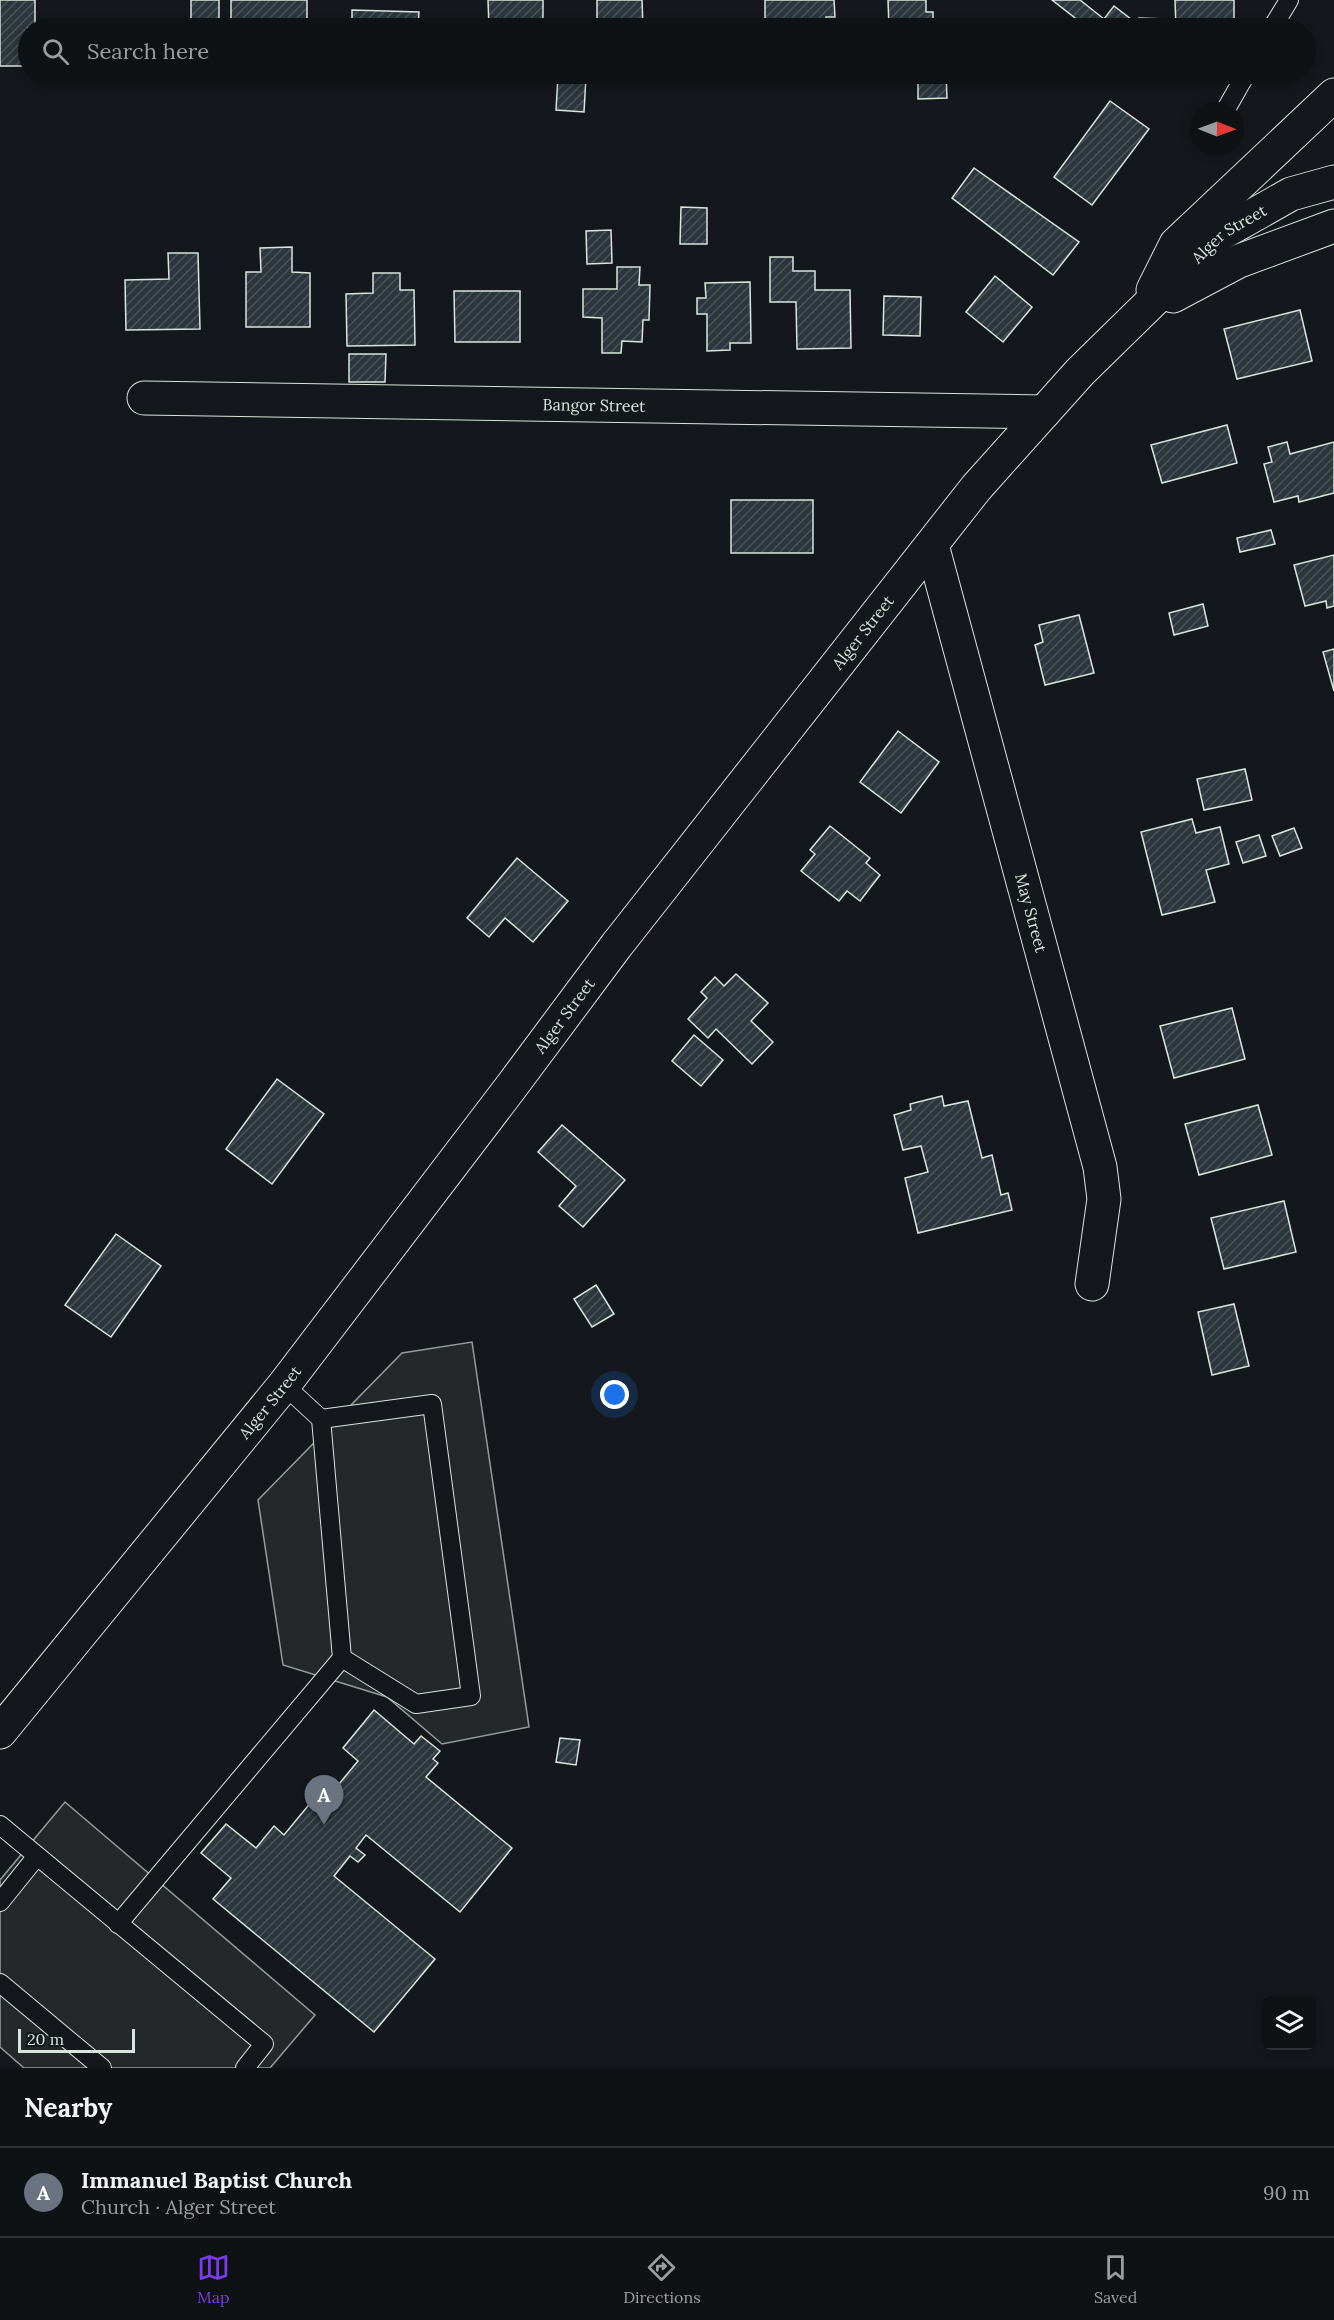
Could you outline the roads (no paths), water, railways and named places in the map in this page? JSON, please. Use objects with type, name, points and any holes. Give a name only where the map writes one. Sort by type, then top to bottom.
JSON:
[{"type":"main road","points":[[1142,313],[1176,244],[1334,95]]},
{"type":"main road","name":"Alger Street","points":[[0,1732],[284,1385],[622,937],[984,478],[1080,372],[1222,233],[1291,194],[1334,182]]},
{"type":"main road","name":"Alger Street","points":[[1142,313],[1239,261],[1334,226]]},
{"type":"main road","name":"Bangor Street","points":[[144,398],[1044,412]]},
{"type":"main road","name":"May Street","points":[[932,545],[1100,1167],[1104,1199],[1102,1228],[1092,1284]]},
{"type":"lane","points":[[1278,18],[1289,0]]},
{"type":"lane","points":[[1230,102],[1240,84]]},
{"type":"lane","points":[[118,1924],[342,1658],[321,1419],[284,1385]]},
{"type":"lane","points":[[321,1419],[432,1404],[471,1696],[416,1704],[342,1658]]},
{"type":"lane","points":[[0,1826],[264,2044],[245,2068]]},
{"type":"lane","points":[[0,1902],[37,1856]]},
{"type":"lane","points":[[0,1983],[102,2068]]},
{"type":"place","name":"Immanuel Baptist Church","points":[[324,1825]]}]
